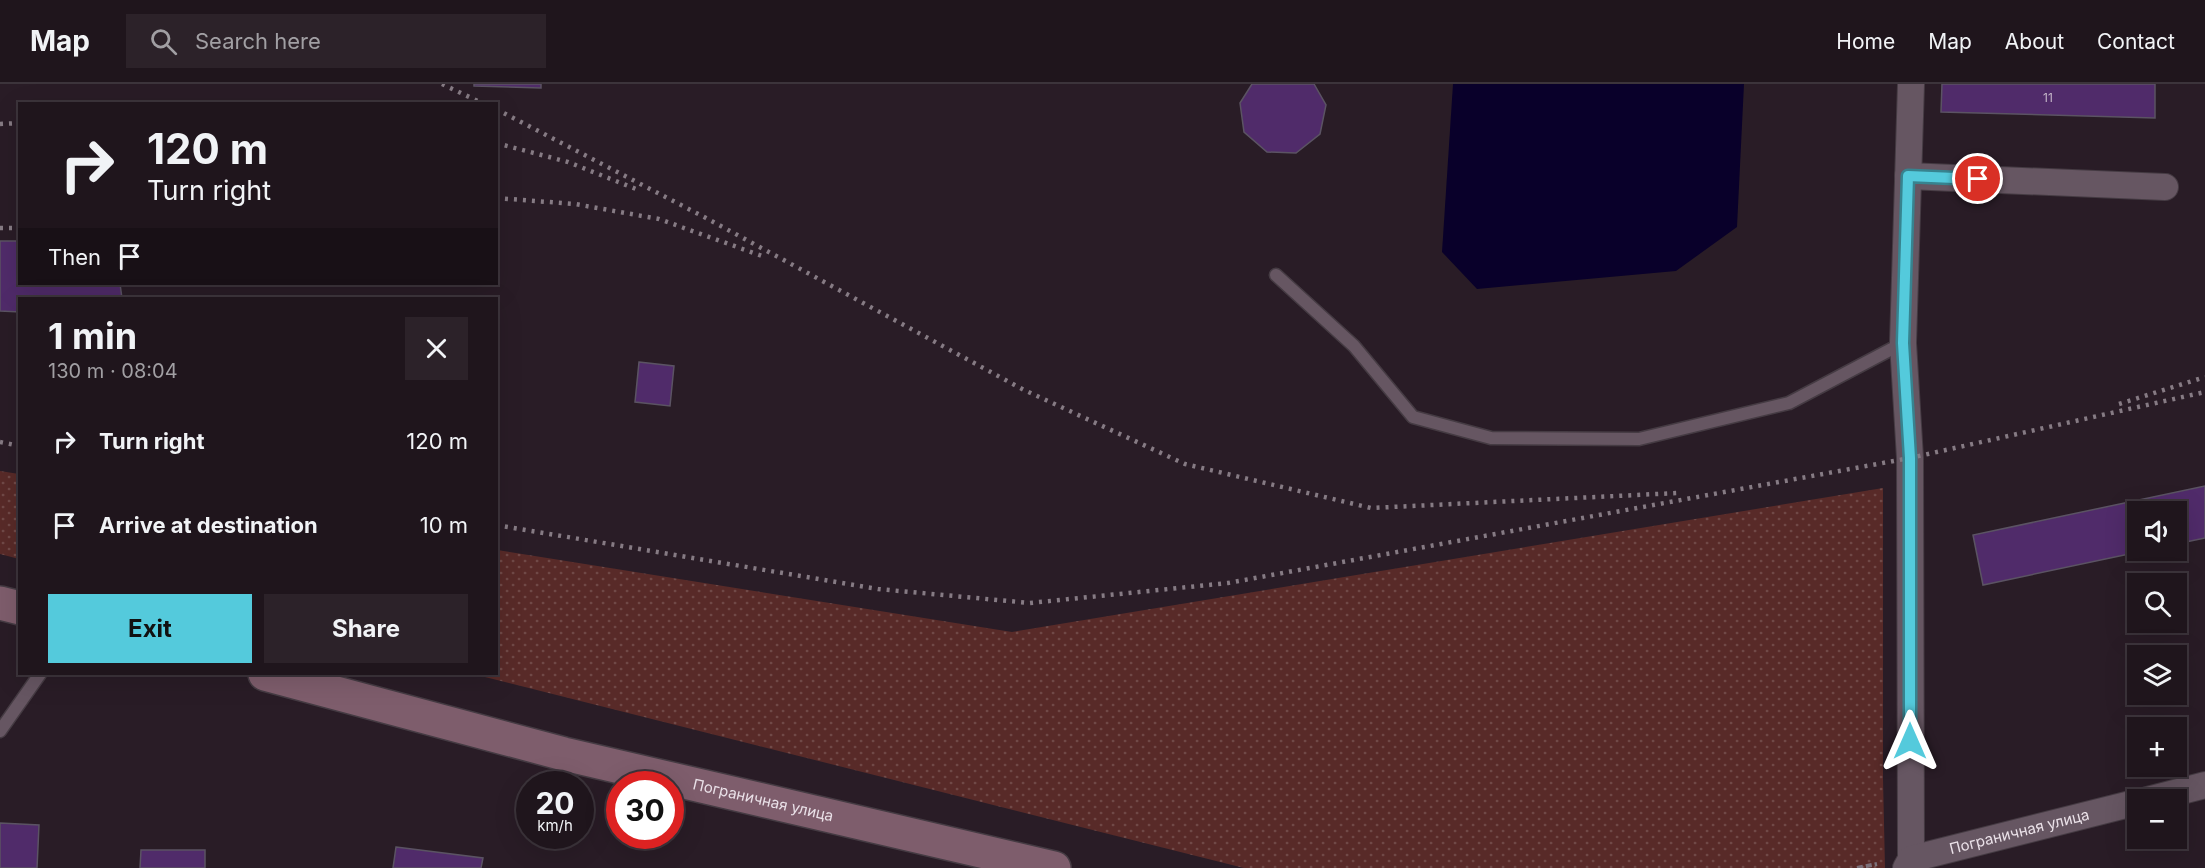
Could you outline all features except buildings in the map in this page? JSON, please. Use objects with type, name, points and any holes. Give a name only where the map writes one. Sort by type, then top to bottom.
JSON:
[{"type":"main road","points":[[0,603],[18,608]]},
{"type":"main road","name":"Пограничная улица","points":[[269,675],[564,754],[1054,868]]},
{"type":"street","points":[[1908,863],[1910,458],[1903,343],[1911,84]]},
{"type":"street","points":[[1908,176],[2165,187]]},
{"type":"street","points":[[2187,790],[2205,785]]},
{"type":"street","name":"Пограничная улица","points":[[1908,863],[2127,805]]},
{"type":"lane","points":[[1276,275],[1354,346],[1413,417],[1491,438],[1639,439],[1789,403],[1903,343]]},
{"type":"lane","points":[[0,731],[39,675]]},
{"type":"shaded area","points":[[1453,84],[1744,84],[1737,227],[1676,271],[1477,289],[1442,252]]},
{"type":"shaded area","points":[[0,471],[18,474],[18,559],[0,554]]},
{"type":"shaded area","points":[[1883,488],[1885,868],[1244,868],[477,675],[498,675],[498,550],[1012,632]]},
{"type":"railway","points":[[442,84],[480,102]]},
{"type":"railway","points":[[498,110],[706,218],[1024,390],[1185,464],[1371,508],[1677,493]]},
{"type":"railway","points":[[0,124],[18,123]]},
{"type":"railway","points":[[498,144],[568,162],[636,189]]},
{"type":"railway","points":[[498,198],[575,204],[659,219],[765,257]]},
{"type":"railway","points":[[0,228],[18,228]]},
{"type":"railway","points":[[2119,404],[2205,377]]},
{"type":"railway","points":[[498,525],[878,589],[1030,603],[1228,583],[1910,458],[2205,392]]},
{"type":"railway","points":[[0,442],[18,446]]},
{"type":"route","points":[[1910,741],[1910,458],[1903,343],[1908,176],[1978,179]]}]
